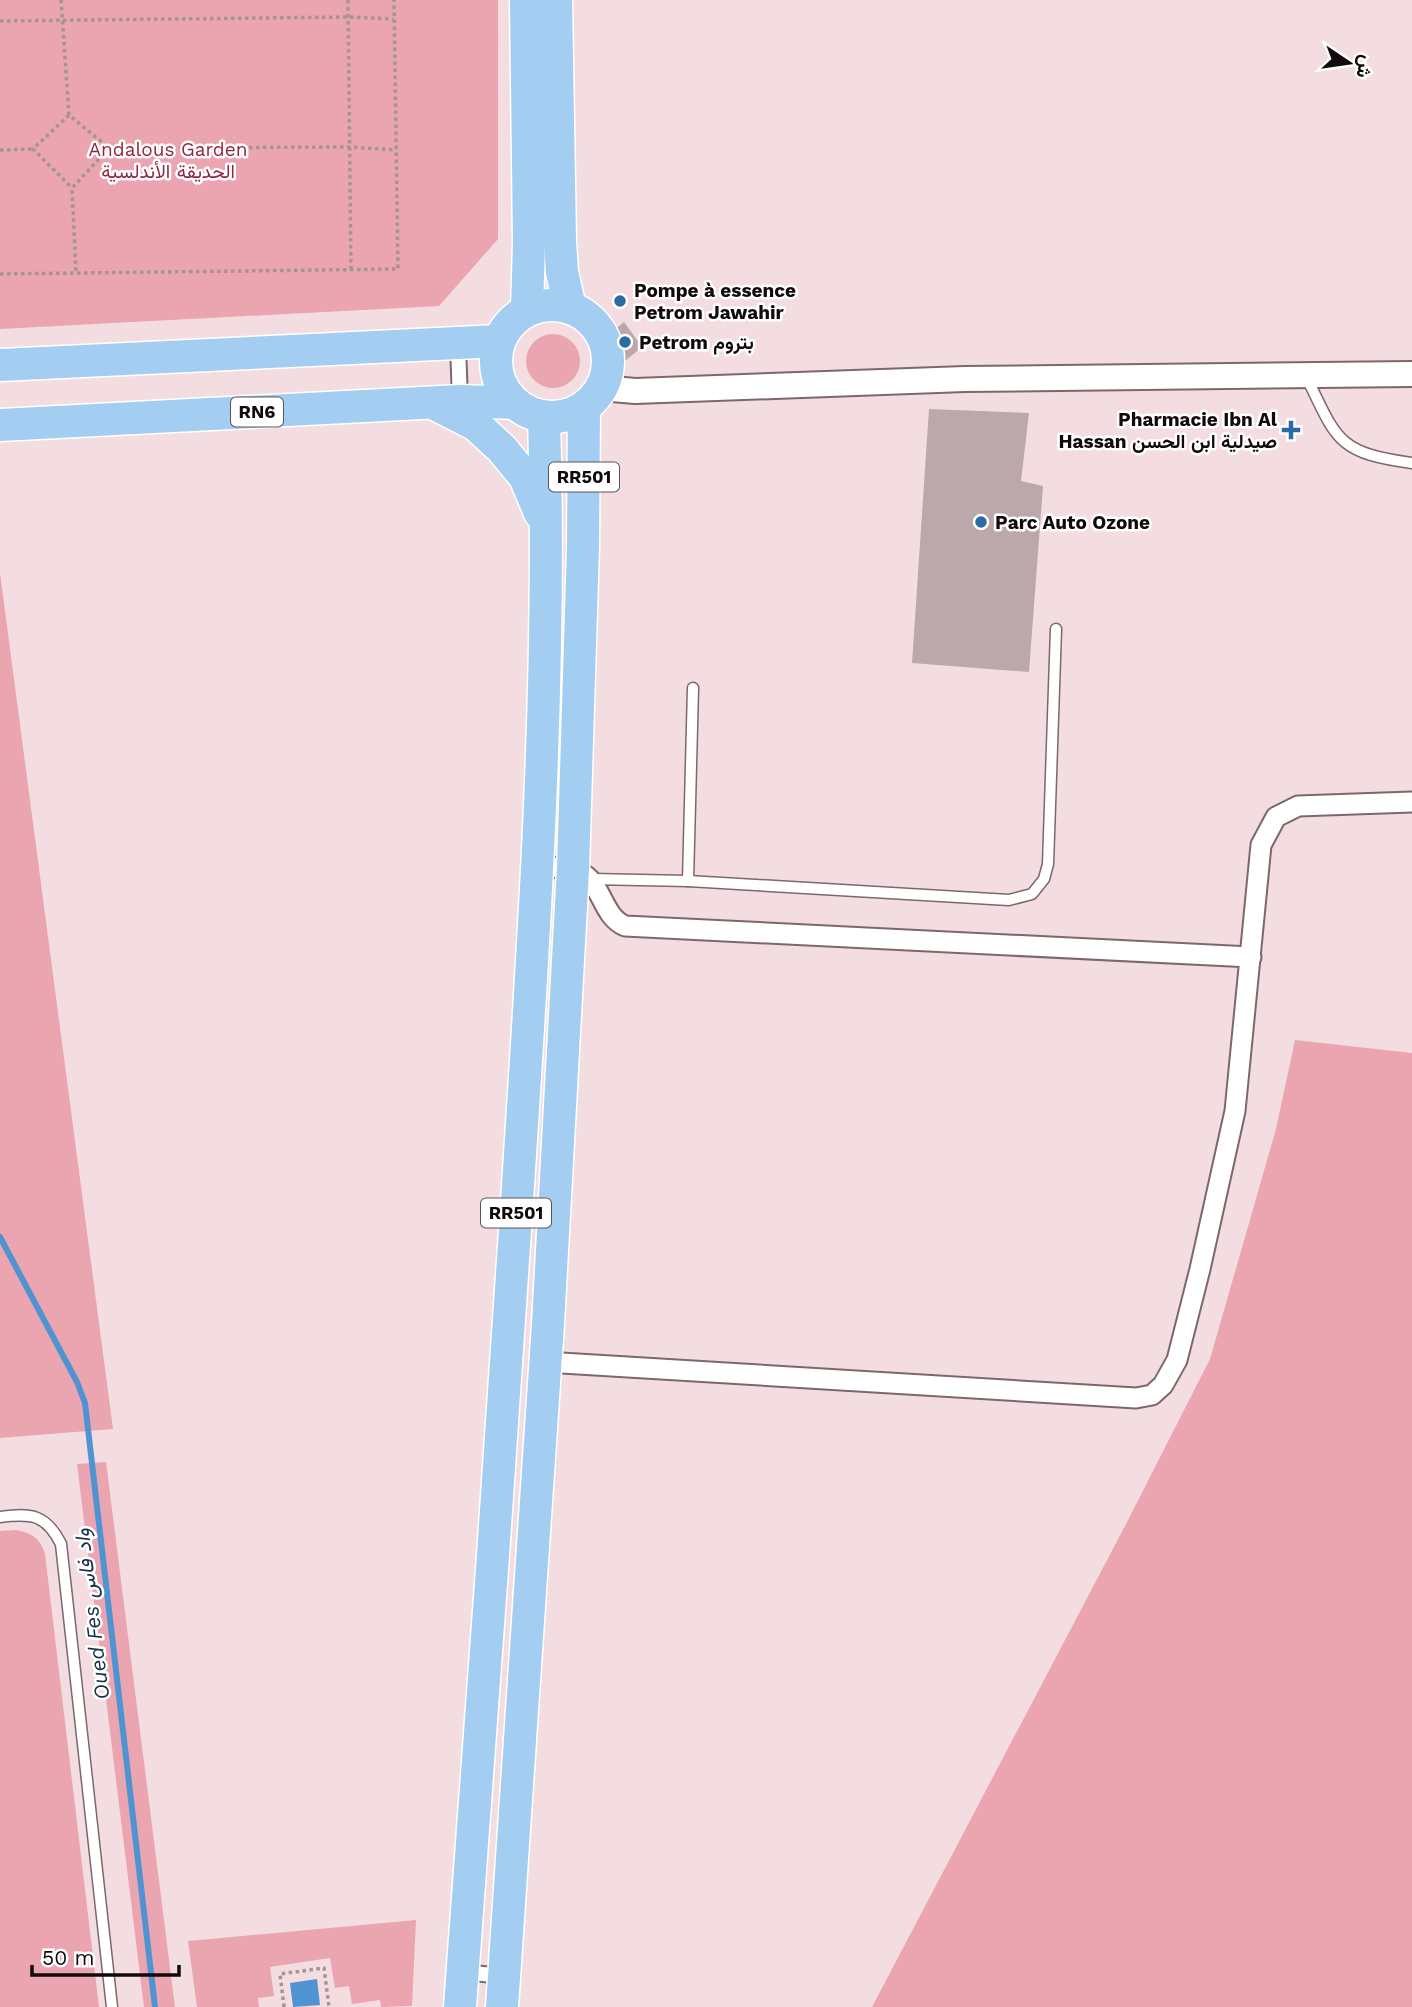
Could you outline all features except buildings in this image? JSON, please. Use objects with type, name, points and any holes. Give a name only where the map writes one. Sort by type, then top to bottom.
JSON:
[{"type":"main road","points":[[526,0],[545,241],[562,272],[570,308]]},
{"type":"main road","points":[[527,310],[545,241],[556,0]]},
{"type":"main road","points":[[514,403],[506,394],[497,374],[496,352],[505,329],[527,310],[555,304],[570,308],[593,323],[606,347],[607,368],[592,398],[565,416],[544,417]]},
{"type":"main road","points":[[0,365],[499,341]]},
{"type":"main road","name":"RR501","points":[[503,1992],[545,1362],[529,1324],[546,526],[592,398]]},
{"type":"main road","points":[[446,402],[502,449],[525,477],[546,526]]},
{"type":"main road","name":"RN6","points":[[0,425],[446,402],[514,403],[528,412],[544,417]]},
{"type":"main road","name":"RR501","points":[[460,2007],[503,1420],[529,1324],[582,874],[565,467],[544,417]]},
{"type":"main road","points":[[503,1420],[541,1416]]},
{"type":"street","points":[[446,402],[458,345]]},
{"type":"street","points":[[592,398],[635,391],[965,379],[1412,374]]},
{"type":"street","points":[[545,1362],[1136,1398],[1153,1395],[1163,1385],[1177,1360],[1235,1111],[1261,845],[1276,817],[1298,806],[1412,802]]},
{"type":"street","points":[[538,867],[582,874],[612,917],[625,926],[1251,957]]},
{"type":"street","points":[[463,1972],[503,1992]]},
{"type":"lane","points":[[1306,376],[1334,432],[1347,446],[1364,453],[1412,463]]},
{"type":"lane","points":[[582,874],[1009,900],[1032,894],[1044,879],[1048,863],[1056,629]]},
{"type":"lane","points":[[688,881],[693,688]]},
{"type":"lane","points":[[0,1517],[15,1515],[38,1518],[52,1526],[61,1544],[112,2007]]},
{"type":"path","points":[[61,0],[69,115],[109,148],[396,150]]},
{"type":"path","points":[[348,0],[351,270]]},
{"type":"path","points":[[0,274],[398,269],[394,0]]},
{"type":"path","points":[[0,21],[348,17],[394,19]]},
{"type":"path","points":[[0,150],[33,149],[69,115]]},
{"type":"path","points":[[72,188],[109,148]]},
{"type":"path","points":[[33,149],[72,188],[76,273]]},
{"type":"path","points":[[284,2007],[280,1974],[324,1968],[329,2007]]},
{"type":"green space","name":"Andalous Garden الحديقة الأندلسية","points":[[0,0],[498,0],[498,239],[439,306],[0,329]]},
{"type":"green space","points":[[553,334],[572,342],[580,361],[572,380],[553,388],[534,380],[526,361],[534,342]]},
{"type":"green space","points":[[0,573],[113,1429],[0,1438]]},
{"type":"green space","points":[[1295,1040],[1412,1053],[1412,2007],[872,2007],[1210,1359],[1276,1129]]},
{"type":"green space","points":[[106,1462],[175,2007],[144,2007],[77,1464]]},
{"type":"green space","points":[[16,1530],[35,1537],[45,1554],[99,2007],[0,2007],[0,1531]]},
{"type":"green space","points":[[416,1920],[412,2006],[381,2007],[380,2000],[352,2004],[349,1986],[335,1988],[330,1958],[270,1967],[274,1996],[258,1998],[259,2007],[197,2007],[188,1941]]},
{"type":"water","points":[[317,1979],[320,2005],[293,2007],[290,1983]]},
{"type":"waterway","name":"Oued Fes واد فاس","points":[[0,1237],[77,1382],[85,1403],[155,2007]]},
{"type":"place","name":"Pompe à essence Petrom Jawahir","points":[[620,301]]},
{"type":"place","name":"Petrom بتروم","points":[[625,342]]},
{"type":"place","name":"Pharmacie Ibn Al Hassan صيدلية ابن الحسن","points":[[1291,430]]},
{"type":"place","name":"Parc Auto Ozone","points":[[981,522]]}]
